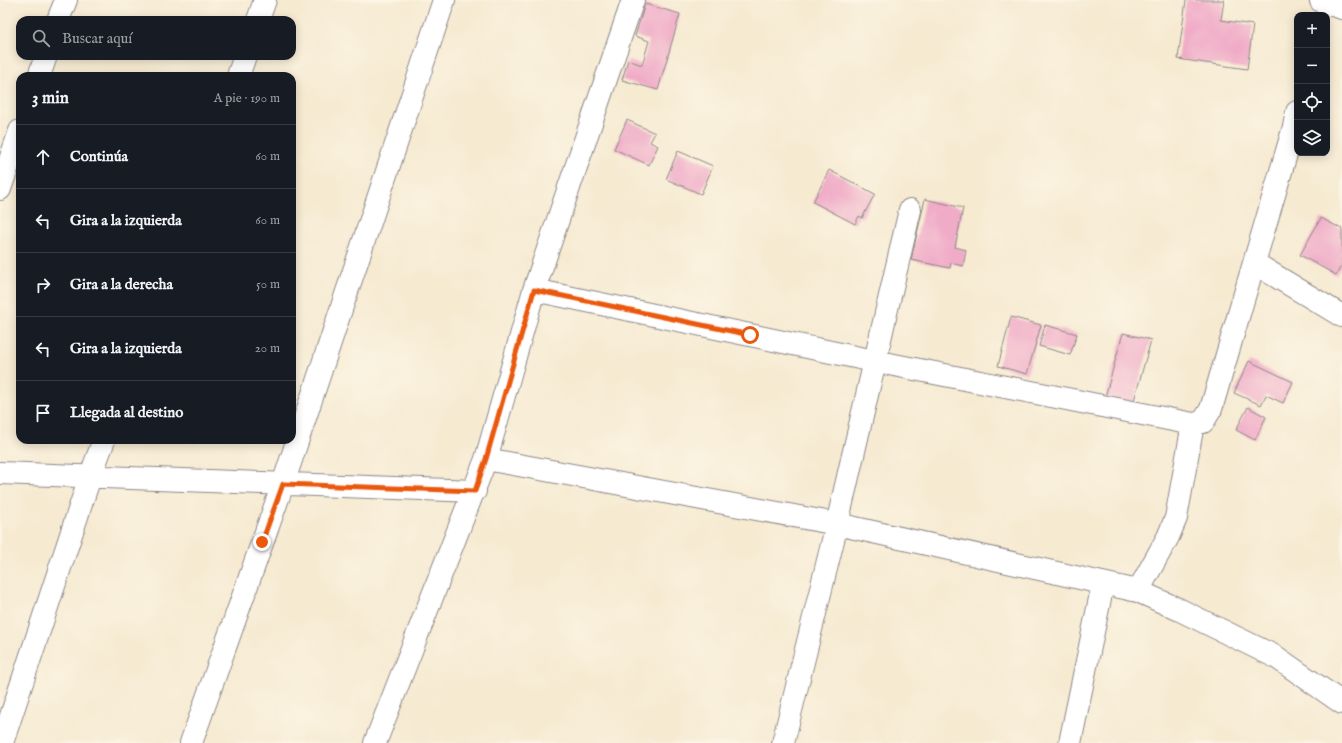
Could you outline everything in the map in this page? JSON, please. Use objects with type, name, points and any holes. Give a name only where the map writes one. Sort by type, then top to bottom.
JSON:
[{"type":"street","points":[[60,16],[66,0]]},
{"type":"street","points":[[259,16],[265,0]]},
{"type":"street","points":[[191,743],[283,484],[444,0]]},
{"type":"street","points":[[375,743],[475,491],[486,459],[534,290],[633,0]]},
{"type":"street","points":[[1320,5],[1342,8]]},
{"type":"street","points":[[40,72],[45,60]]},
{"type":"street","points":[[239,72],[244,60]]},
{"type":"street","points":[[534,290],[874,361],[1193,424],[1203,422],[1211,409],[1295,120]]},
{"type":"street","points":[[0,189],[16,143]]},
{"type":"street","points":[[784,743],[910,210]]},
{"type":"street","points":[[1254,263],[1342,316]]},
{"type":"street","points":[[1138,591],[1168,537],[1176,518],[1193,424]]},
{"type":"street","points":[[2,743],[90,477],[102,444]]},
{"type":"street","points":[[486,459],[836,524],[1138,591],[1276,657],[1342,703]]},
{"type":"street","points":[[0,473],[475,491]]},
{"type":"street","points":[[1070,743],[1103,584]]},
{"type":"building","points":[[1186,0],[1224,0],[1221,20],[1253,25],[1247,69],[1178,59]]},
{"type":"building","points":[[645,4],[680,14],[658,90],[622,80],[628,60],[642,65],[649,41],[635,36]]},
{"type":"building","points":[[627,120],[655,133],[650,142],[658,146],[649,165],[614,149]]},
{"type":"building","points":[[678,151],[713,166],[701,194],[666,179]]},
{"type":"building","points":[[829,170],[875,194],[862,218],[859,216],[855,224],[813,202]]},
{"type":"building","points":[[925,199],[963,208],[955,247],[966,250],[963,266],[951,263],[950,268],[911,260]]},
{"type":"building","points":[[1321,218],[1342,229],[1342,265],[1336,275],[1300,255]]},
{"type":"building","points":[[1011,317],[1041,325],[1027,374],[998,366]]},
{"type":"building","points":[[1045,325],[1077,334],[1070,355],[1039,346]]},
{"type":"building","points":[[1123,333],[1151,340],[1133,404],[1105,397]]},
{"type":"building","points":[[1249,361],[1293,382],[1283,403],[1266,395],[1261,405],[1234,393]]},
{"type":"building","points":[[1248,407],[1266,417],[1255,440],[1236,430]]},
{"type":"route","points":[[262,542],[283,484],[475,491],[486,459],[534,290],[750,335]]}]
